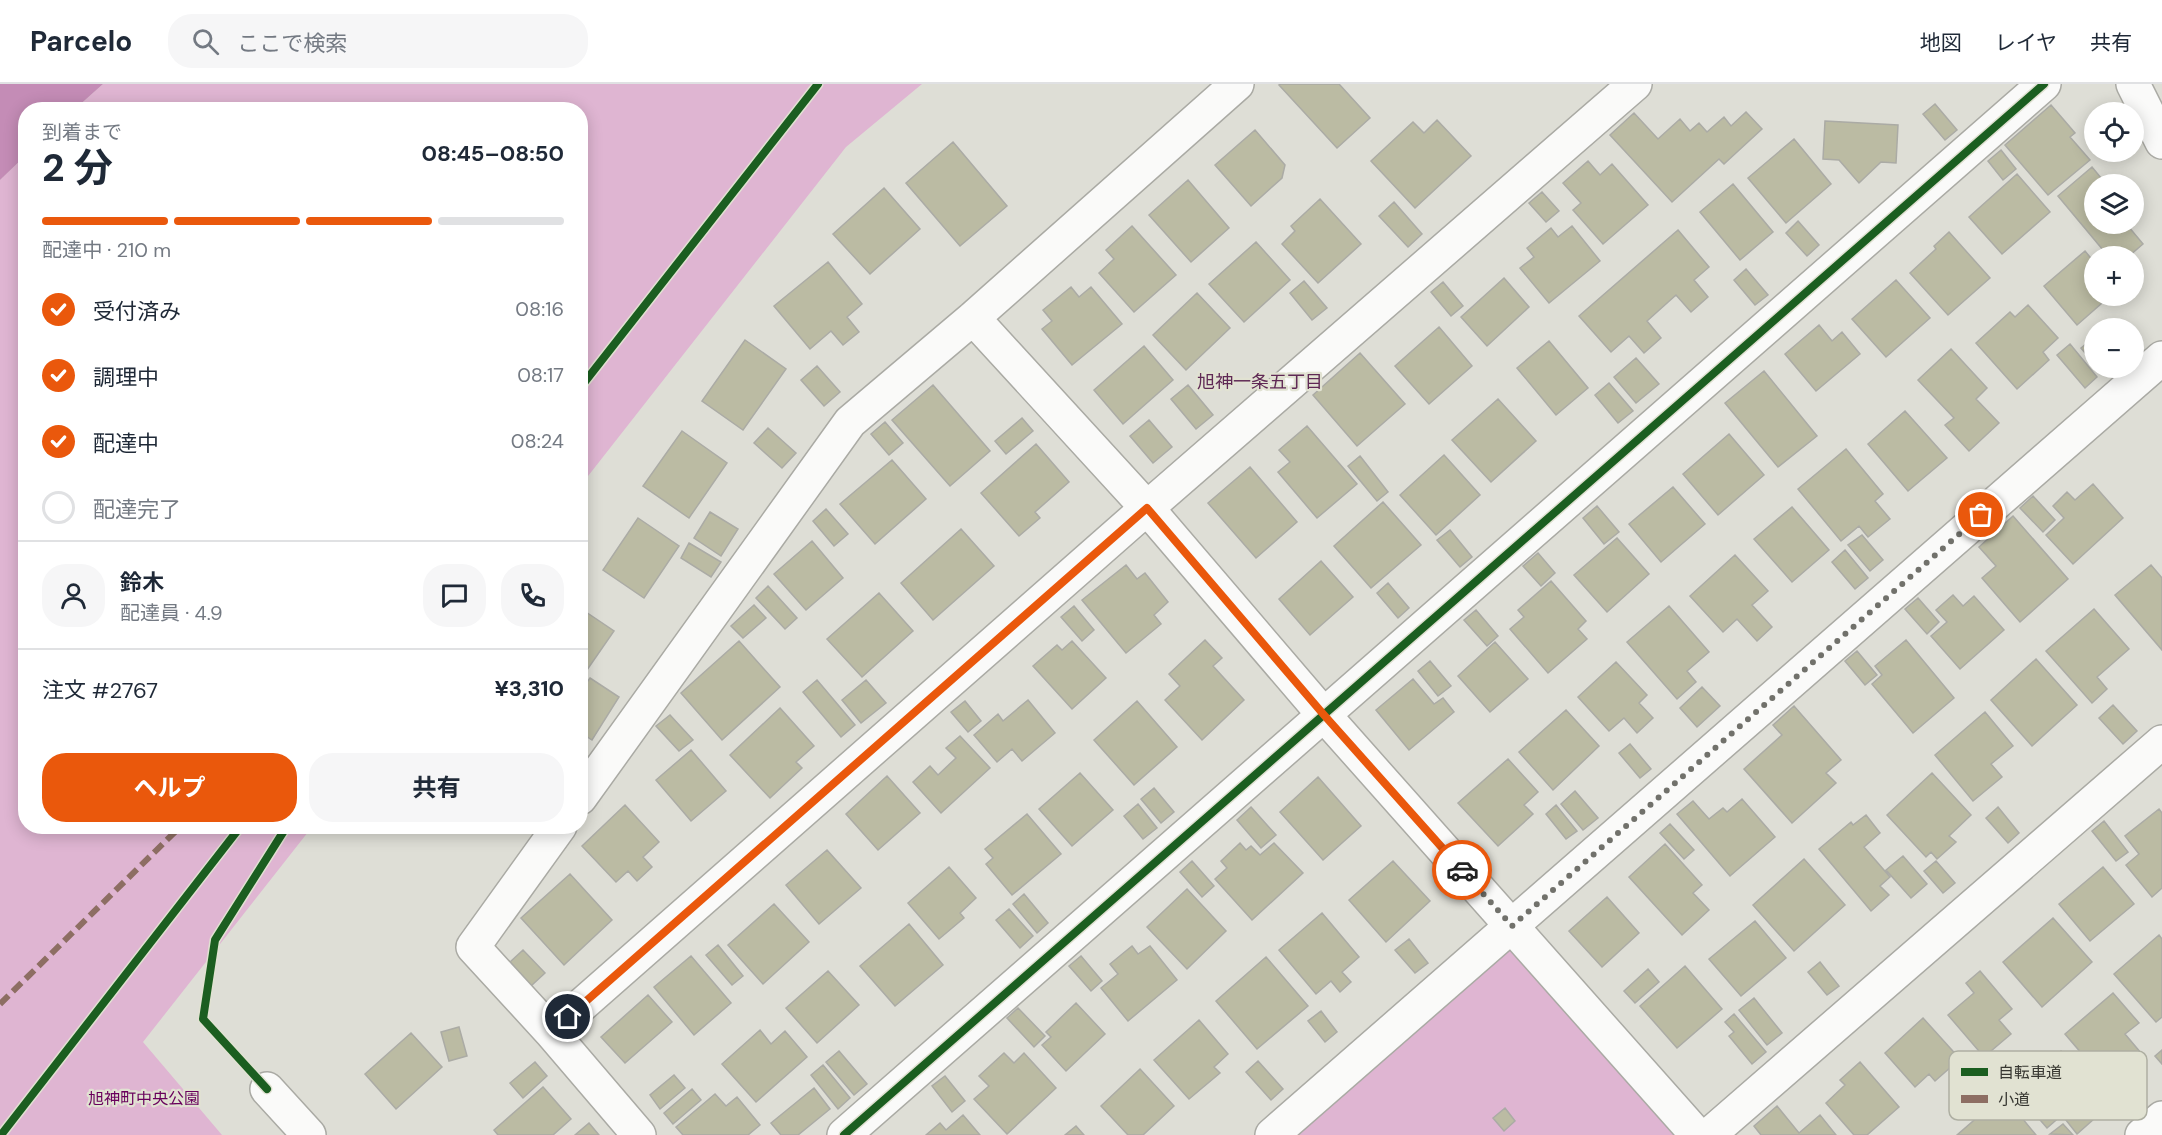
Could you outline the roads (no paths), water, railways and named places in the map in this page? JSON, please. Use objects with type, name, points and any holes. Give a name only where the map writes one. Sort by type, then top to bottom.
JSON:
[{"type":"street","points":[[588,787],[850,422],[973,318],[1237,84]]},
{"type":"street","points":[[551,1032],[1147,508],[1635,84]]},
{"type":"street","points":[[844,1135],[2044,84]]},
{"type":"street","points":[[2133,84],[2162,142]]},
{"type":"street","points":[[973,318],[1147,508],[1324,715],[1697,1135]]},
{"type":"street","points":[[1272,1135],[2162,358]]},
{"type":"street","points":[[1709,1135],[2162,742]]},
{"type":"street","points":[[554,834],[473,947],[551,1032],[639,1135]]},
{"type":"street","points":[[267,1089],[309,1135]]},
{"type":"street","points":[[2142,1135],[2162,1118]]},
{"type":"district","name":"旭神一条五丁目","points":[[1260,382]]},
{"type":"park label","name":"旭神町中央公園","points":[[144,1098]]}]
